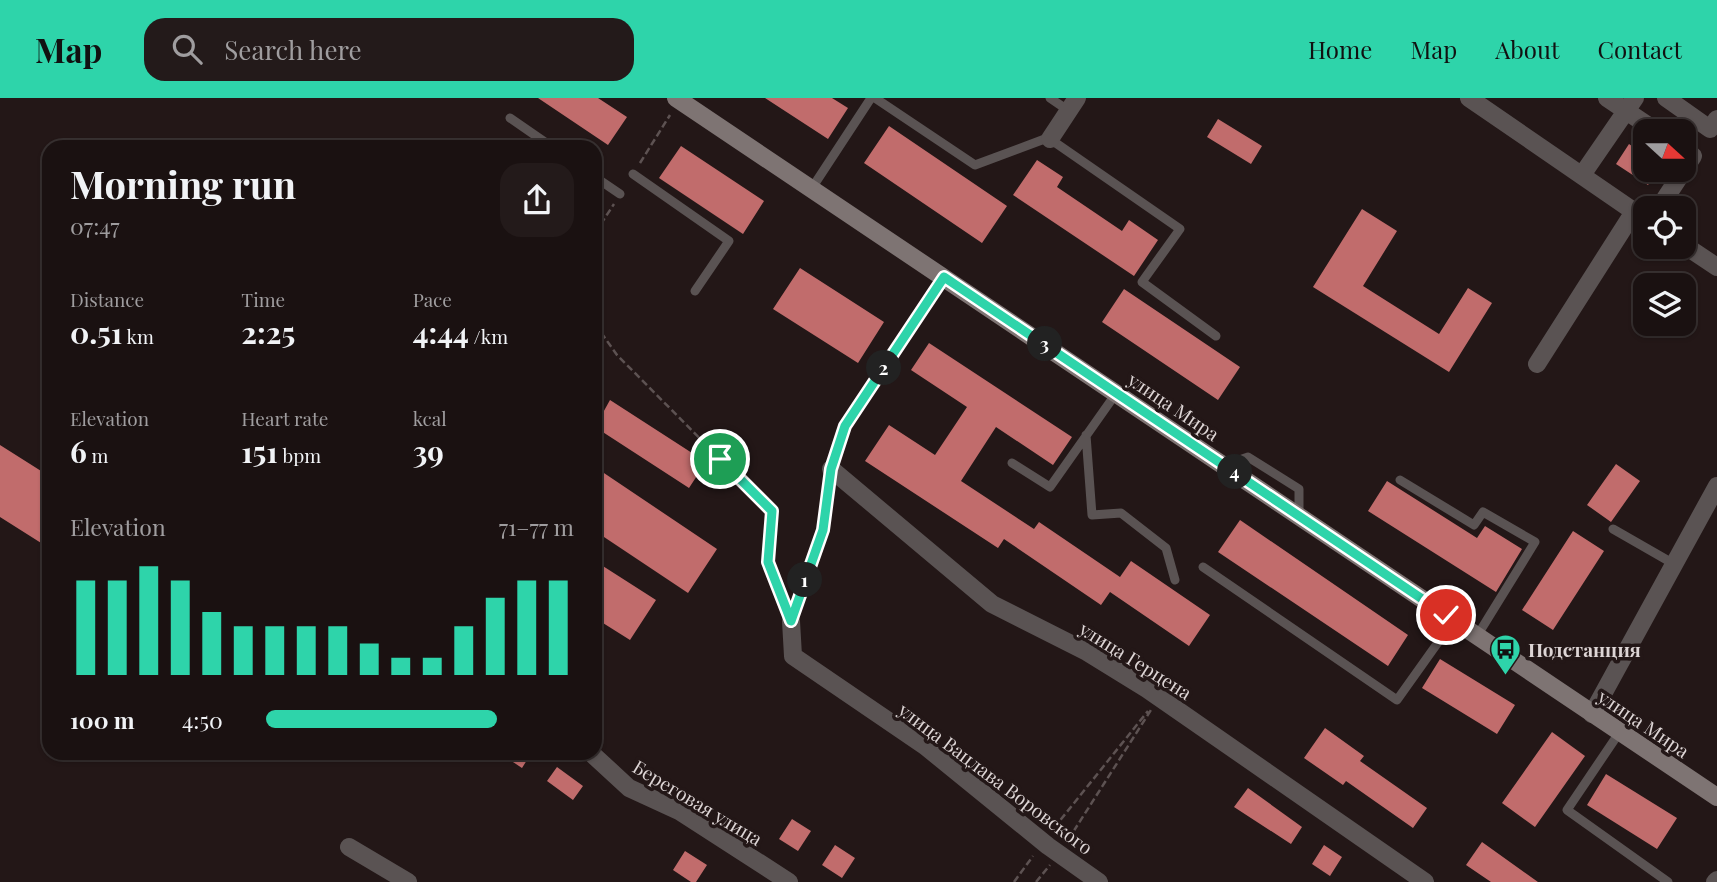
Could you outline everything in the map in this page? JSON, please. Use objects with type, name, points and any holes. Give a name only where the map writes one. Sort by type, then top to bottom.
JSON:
[{"type":"main road","name":"улица Мира","points":[[679,99],[1619,733],[1716,793]]},
{"type":"street","points":[[1469,98],[1633,209]]},
{"type":"street","points":[[1606,98],[1630,105],[1644,119]]},
{"type":"street","points":[[1667,98],[1710,129],[1717,119]]},
{"type":"street","points":[[1051,138],[1073,104]]},
{"type":"street","points":[[1582,175],[1630,105]]},
{"type":"street","points":[[1537,364],[1633,224]]},
{"type":"street","points":[[1696,253],[1717,267]]},
{"type":"street","name":"улица Герцена","points":[[831,469],[992,604],[1087,652],[1159,697],[1425,882]]},
{"type":"street","points":[[1592,713],[1717,486]]},
{"type":"street","name":"улица Вацлава Воровского","points":[[791,621],[793,656],[925,746],[1043,842],[1099,882]]},
{"type":"street","name":"Береговая улица","points":[[599,760],[629,788],[679,811],[789,882]]},
{"type":"street","points":[[349,847],[408,882]]},
{"type":"lane","points":[[812,188],[873,98],[975,165],[1051,138],[1180,229],[1142,282],[1216,335]]},
{"type":"lane","points":[[1050,98],[1073,104]]},
{"type":"lane","points":[[510,118],[542,140]]},
{"type":"lane","points":[[633,174],[729,241],[695,291]]},
{"type":"lane","points":[[602,182],[620,194]]},
{"type":"lane","points":[[831,469],[845,426],[944,277]]},
{"type":"lane","points":[[1012,463],[1050,488],[1117,392]]},
{"type":"lane","points":[[1086,436],[1092,515],[1121,513],[1166,548],[1175,580]]},
{"type":"lane","points":[[1400,480],[1474,525],[1483,513],[1535,542],[1477,636]]},
{"type":"lane","points":[[1613,529],[1674,564]]},
{"type":"lane","points":[[1203,567],[1397,700],[1454,620]]},
{"type":"lane","points":[[1619,733],[1567,810],[1668,882]]},
{"type":"path","points":[[602,334],[617,355],[772,511],[768,562],[791,621]]},
{"type":"path","points":[[791,621],[823,530],[831,469]]},
{"type":"path","points":[[1014,882],[1159,697]]},
{"type":"path","points":[[1036,882],[1059,854],[1159,697]]},
{"type":"building","points":[[538,98],[598,98],[627,117],[608,145]]},
{"type":"building","points":[[765,98],[832,98],[848,108],[828,139]]},
{"type":"building","points":[[1218,119],[1262,146],[1251,164],[1207,137]]},
{"type":"building","points":[[889,126],[1007,206],[982,243],[864,163]]},
{"type":"building","points":[[1629,144],[1633,147],[1633,175],[1616,164]]},
{"type":"building","points":[[681,146],[764,201],[743,234],[659,178]]},
{"type":"building","points":[[1037,160],[1063,177],[1057,187],[1122,231],[1129,220],[1158,240],[1134,276],[1013,195]]},
{"type":"building","points":[[1362,209],[1397,231],[1363,286],[1439,334],[1468,288],[1492,303],[1449,372],[1313,287]]},
{"type":"building","points":[[800,268],[884,322],[858,363],[773,309]]},
{"type":"building","points":[[1124,289],[1240,367],[1218,400],[1102,322]]},
{"type":"building","points":[[929,343],[1072,437],[1053,465],[996,427],[961,481],[1034,529],[1039,522],[1120,577],[1131,561],[1210,615],[1189,646],[1110,592],[1101,605],[1004,539],[998,548],[865,461],[889,425],[935,455],[967,407],[911,370]]},
{"type":"building","points":[[610,400],[706,462],[689,488],[602,432],[602,414]]},
{"type":"building","points":[[0,445],[42,472],[42,544],[0,517]]},
{"type":"building","points":[[1616,464],[1640,481],[1611,522],[1587,505]]},
{"type":"building","points":[[602,472],[717,549],[688,593],[602,536]]},
{"type":"building","points":[[1387,481],[1477,538],[1485,526],[1522,549],[1496,592],[1368,511]]},
{"type":"building","points":[[1240,520],[1408,635],[1388,666],[1218,552]]},
{"type":"building","points":[[1573,531],[1604,551],[1553,630],[1522,610]]},
{"type":"building","points":[[602,565],[656,600],[630,640],[602,622]]},
{"type":"building","points":[[1440,659],[1515,705],[1497,734],[1422,688]]},
{"type":"building","points":[[1325,728],[1364,756],[1360,761],[1427,808],[1413,828],[1346,781],[1343,785],[1304,758]]},
{"type":"building","points":[[1552,732],[1585,756],[1535,827],[1502,803]]},
{"type":"building","points":[[510,760],[527,760],[522,768]]},
{"type":"building","points":[[557,767],[583,786],[573,800],[547,781]]},
{"type":"building","points":[[1606,774],[1677,818],[1657,849],[1587,805]]},
{"type":"building","points":[[1248,788],[1302,827],[1291,844],[1234,807]]},
{"type":"building","points":[[792,819],[811,831],[798,851],[779,839]]},
{"type":"building","points":[[1482,842],[1538,882],[1491,882],[1466,865]]},
{"type":"building","points":[[835,845],[855,858],[842,878],[822,865]]},
{"type":"building","points":[[1324,845],[1342,857],[1330,876],[1312,864]]},
{"type":"building","points":[[685,851],[707,865],[696,882],[691,882],[673,870]]},
{"type":"place","name":"Подстанция","points":[[1505,676]]},
{"type":"route","points":[[720,459],[772,511],[768,562],[791,621],[823,530],[831,469],[845,426],[944,277],[1446,615]]}]
